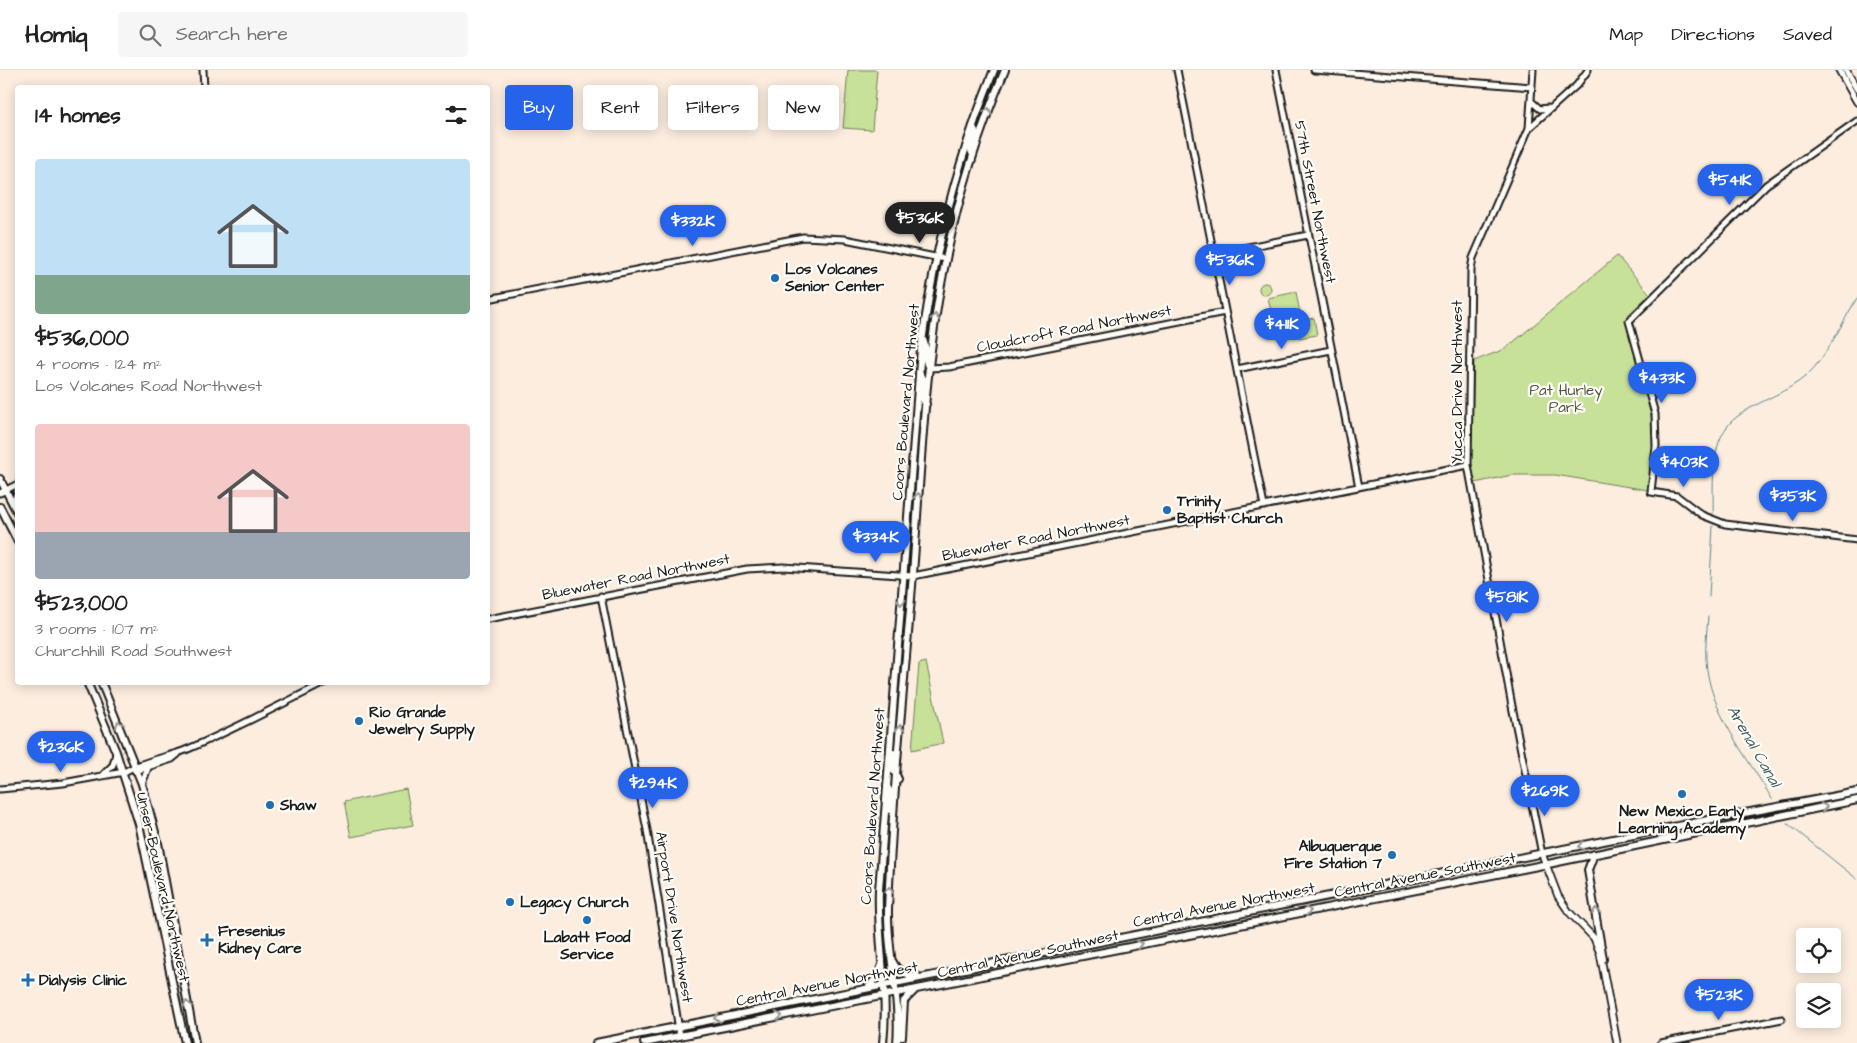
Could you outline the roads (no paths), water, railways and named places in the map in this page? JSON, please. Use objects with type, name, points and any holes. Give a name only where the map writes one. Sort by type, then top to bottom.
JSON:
[{"type":"main road","name":"Coors Boulevard Northwest","points":[[882,1043],[886,996],[878,911],[918,371],[936,258],[972,126],[994,70]]},
{"type":"main road","name":"Coors Boulevard Northwest","points":[[898,1043],[896,994],[888,912],[929,368],[946,259],[958,207],[973,155],[1005,70]]},
{"type":"main road","points":[[1838,70],[1857,102]]},
{"type":"main road","points":[[1846,70],[1857,89]]},
{"type":"main road","points":[[972,126],[975,131],[970,148],[973,155]]},
{"type":"main road","points":[[958,173],[960,180],[958,207]]},
{"type":"main road","points":[[922,338],[926,344],[925,363],[929,368]]},
{"type":"main road","points":[[918,371],[922,377],[922,398],[926,404]]},
{"type":"main road","points":[[0,479],[3,491],[14,507]]},
{"type":"main road","points":[[14,507],[15,503]]},
{"type":"main road","points":[[0,507],[15,536]]},
{"type":"main road","name":"Unser Boulevard Northwest","points":[[88,685],[124,772],[144,842],[184,1043]]},
{"type":"main road","name":"Unser Boulevard Northwest","points":[[102,685],[142,784],[160,851],[195,1043]]},
{"type":"main road","points":[[890,742],[894,754],[893,769],[898,779]]},
{"type":"main road","points":[[887,786],[891,794],[890,812],[894,818]]},
{"type":"main road","name":"Central Avenue Northwest","points":[[596,1043],[1857,792]]},
{"type":"main road","name":"Central Avenue Southwest","points":[[643,1043],[1546,864],[1857,800]]},
{"type":"main road","points":[[1542,854],[1558,896],[1569,912],[1594,938],[1603,959]]},
{"type":"main road","points":[[1594,854],[1589,862],[1588,873],[1600,934],[1617,1043]]},
{"type":"main road","points":[[878,911],[888,912]]},
{"type":"main road","points":[[891,956],[896,968],[902,973],[930,977]]},
{"type":"main road","points":[[867,988],[879,974],[882,964]]},
{"type":"main road","points":[[898,1043],[904,1000],[915,990]]},
{"type":"main road","points":[[641,1034],[643,1043]]},
{"type":"street","points":[[203,70],[204,85]]},
{"type":"street","points":[[1177,70],[1264,506]]},
{"type":"street","name":"57th Street Northwest","points":[[1276,70],[1359,487]]},
{"type":"street","points":[[1314,70],[1532,87]]},
{"type":"street","points":[[1528,128],[1533,70]]},
{"type":"street","points":[[1528,128],[1577,85],[1588,70]]},
{"type":"street","points":[[1531,100],[1540,109],[1551,107]]},
{"type":"street","points":[[1857,121],[1766,185],[1629,321],[1655,414],[1656,446],[1651,492],[1677,496],[1702,515],[1726,524],[1857,540]]},
{"type":"street","name":"Yucca Drive Northwest","points":[[1528,128],[1472,263],[1468,465],[1503,660],[1542,854]]},
{"type":"street","points":[[1214,254],[1308,235]]},
{"type":"street","points":[[490,299],[802,236],[845,239],[946,259]]},
{"type":"street","name":"Cloudcroft Road Northwest","points":[[929,368],[949,367],[1225,312]]},
{"type":"street","points":[[1237,369],[1331,350]]},
{"type":"street","name":"Bluewater Road Northwest","points":[[490,619],[733,570],[782,567],[912,576],[1468,465]]},
{"type":"street","points":[[3,491],[15,485]]},
{"type":"street","name":"Airport Drive Northwest","points":[[601,596],[647,830],[680,1036]]},
{"type":"street","points":[[0,789],[99,777],[124,772],[223,734],[320,685]]},
{"type":"street","points":[[99,777],[110,770],[116,752]]},
{"type":"street","points":[[135,768],[149,767],[172,759],[180,752]]},
{"type":"street","points":[[142,784],[149,767]]},
{"type":"street","points":[[1661,1043],[1782,1019]]},
{"type":"waterway","name":"Arenal Canal","points":[[1713,516],[1713,475],[1717,448],[1728,425],[1746,410],[1791,387],[1807,375],[1828,349],[1857,298]]},
{"type":"waterway","name":"Arenal Canal","points":[[1709,597],[1713,526]]},
{"type":"waterway","name":"Arenal Canal","points":[[1708,617],[1706,659],[1708,678],[1714,696],[1730,732],[1772,799]]},
{"type":"waterway","points":[[1788,824],[1857,879]]},
{"type":"place","name":"Los Volcanes Senior Center","points":[[775,278]]},
{"type":"place","name":"Trinity Baptist Church","points":[[1167,510]]},
{"type":"place","name":"Rio Grande Jewelry Supply","points":[[359,721]]},
{"type":"place","name":"New Mexico Early Learning Academy","points":[[1682,794]]},
{"type":"place","name":"Shaw","points":[[270,805]]},
{"type":"place","name":"Albuquerque Fire Station 7","points":[[1392,855]]},
{"type":"place","name":"Legacy Church","points":[[510,902]]},
{"type":"place","name":"Labatt Food Service","points":[[587,920]]},
{"type":"place","name":"Fresenius Kidney Care","points":[[207,940]]},
{"type":"place","name":"Dialysis Clinic","points":[[28,980]]},
{"type":"park label","name":"Pat Hurley Park","points":[[1566,398]]}]
